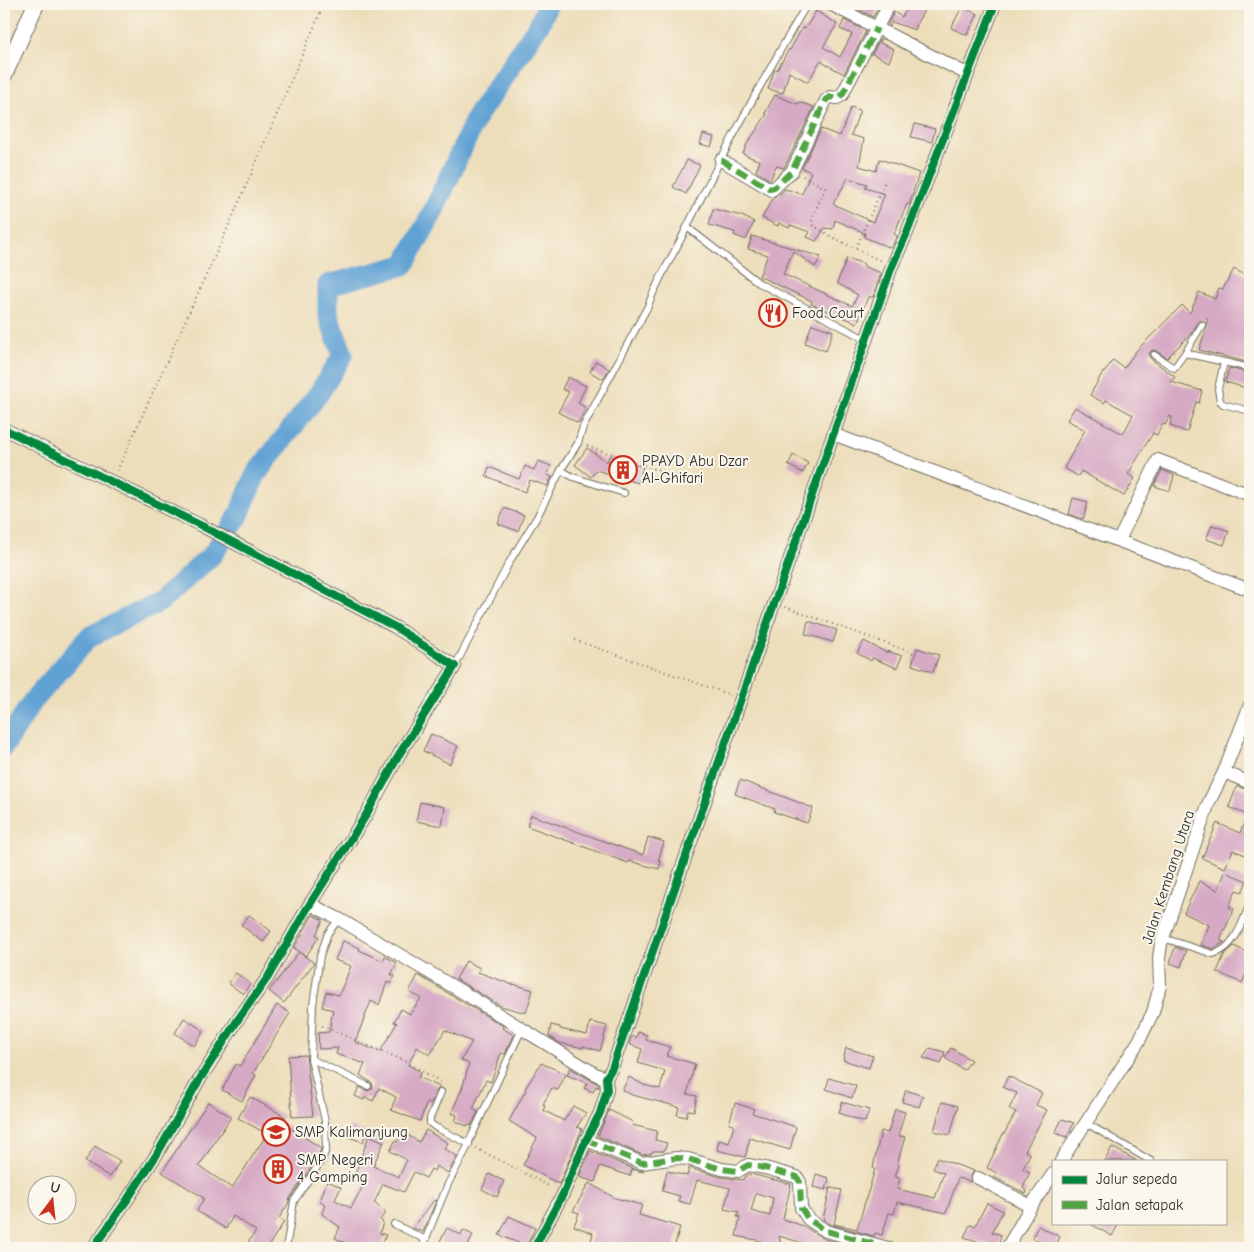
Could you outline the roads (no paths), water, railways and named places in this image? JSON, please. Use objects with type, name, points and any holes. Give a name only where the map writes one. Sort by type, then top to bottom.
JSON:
[{"type":"street","points":[[4,75],[36,4]]},
{"type":"street","points":[[830,4],[968,74]]},
{"type":"street","points":[[723,161],[772,190],[792,171],[826,100],[830,97],[837,98],[842,95],[889,4]]},
{"type":"street","points":[[534,1248],[563,1194],[604,1100],[607,1090],[606,1078],[610,1074],[615,1060],[773,602],[892,266],[995,4]]},
{"type":"street","points":[[4,429],[235,543],[395,626],[455,666],[400,753],[366,815],[310,904],[268,977],[198,1082],[152,1162],[93,1248]]},
{"type":"street","points":[[833,434],[1250,590]]},
{"type":"street","points":[[1119,540],[1158,460],[1250,495]]},
{"type":"street","name":"Jalan Kembang Utara","points":[[1062,1160],[1139,1040],[1153,1012],[1160,986],[1159,958],[1163,938],[1209,802],[1224,772],[1250,707]]},
{"type":"street","points":[[1224,772],[1250,783]]},
{"type":"street","points":[[310,904],[339,919],[606,1078]]},
{"type":"street","points":[[586,1140],[642,1163],[676,1158],[688,1159],[722,1169],[738,1171],[748,1165],[796,1177],[800,1182],[801,1208],[808,1219],[826,1231],[888,1248]]},
{"type":"street","points":[[1008,1248],[1031,1206],[1052,1175]]},
{"type":"street","points":[[978,1178],[1031,1206]]},
{"type":"lane","points":[[455,666],[510,561],[537,517],[578,442],[583,427],[648,306],[655,286],[687,227],[696,206],[723,161],[766,74],[807,4]]},
{"type":"lane","points":[[687,227],[759,283],[867,340]]},
{"type":"lane","points":[[1154,356],[1174,368],[1202,325]]},
{"type":"lane","points":[[1185,353],[1250,368]]},
{"type":"lane","points":[[1224,362],[1218,389],[1220,401],[1223,404],[1250,411]]},
{"type":"lane","points":[[561,470],[573,477],[624,493]]},
{"type":"lane","points":[[1163,938],[1213,954],[1220,952],[1234,939],[1250,903]]},
{"type":"lane","points":[[286,1248],[294,1200],[322,1160],[326,1149],[325,1121],[311,1059],[312,1022],[320,956],[328,932],[339,919]]},
{"type":"lane","points":[[422,1248],[448,1184],[469,1144],[522,1029]]},
{"type":"lane","points":[[311,1059],[368,1086]]},
{"type":"lane","points":[[441,1092],[430,1118],[430,1123],[469,1144]]},
{"type":"lane","points":[[1086,1123],[1149,1160]]},
{"type":"lane","points":[[394,1224],[426,1240]]},
{"type":"waterway","points":[[4,746],[33,701],[89,637],[161,601],[212,555],[238,517],[256,474],[319,393],[343,355],[328,315],[328,285],[404,265],[431,216],[477,116],[540,23],[548,4]]},
{"type":"place","name":"Food Court","points":[[773,313]]},
{"type":"place","name":"PPAYD Abu Dzar Al-Ghifari","points":[[623,470]]},
{"type":"place","name":"SMP Kalimanjung","points":[[276,1132]]},
{"type":"place","name":"SMP Negeri 4 Gamping","points":[[278,1169]]}]
